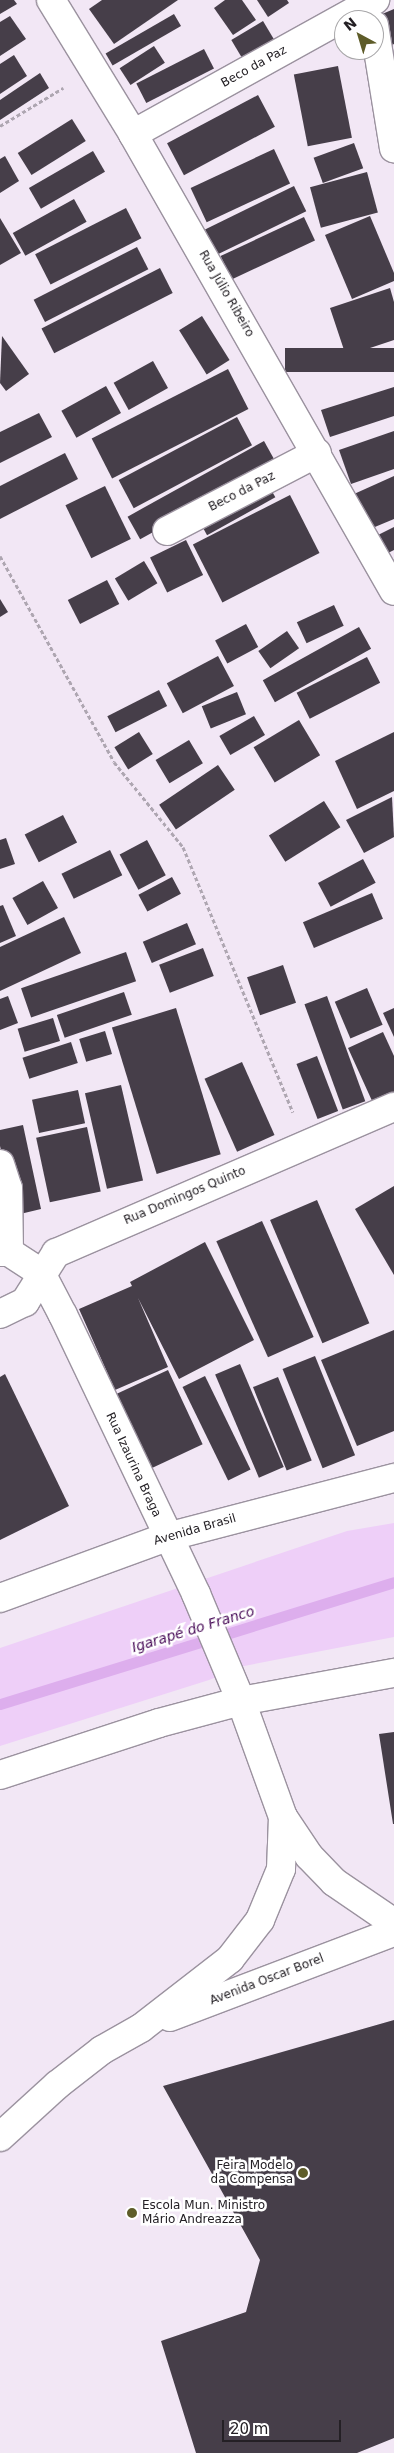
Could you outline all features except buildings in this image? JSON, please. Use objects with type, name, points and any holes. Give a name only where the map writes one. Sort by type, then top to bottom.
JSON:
[{"type":"main road","name":"Rua Júlio Ribeiro","points":[[51,0],[134,134],[394,591]]},
{"type":"main road","name":"Beco da Paz","points":[[134,134],[334,30]]},
{"type":"main road","points":[[380,60],[394,148]]},
{"type":"main road","name":"Beco da Paz","points":[[166,531],[317,453]]},
{"type":"main road","name":"Rua Domingos Quinto","points":[[0,1314],[25,1302],[41,1273],[56,1253],[394,1107]]},
{"type":"main road","points":[[0,1164],[8,1188],[4,1252],[41,1273]]},
{"type":"main road","name":"Rua Izaurina Braga","points":[[41,1273],[196,1594],[241,1701]]},
{"type":"main road","name":"Avenida Brasil","points":[[0,1598],[167,1537],[394,1478]]},
{"type":"main road","points":[[0,1775],[159,1723],[241,1701],[394,1673]]},
{"type":"main road","name":"Avenida Oscar Borel","points":[[241,1701],[284,1817],[309,1856],[334,1882],[394,1923]]},
{"type":"main road","name":"Avenida Oscar Borel","points":[[0,2137],[57,2085],[102,2050],[141,2028],[230,1959],[260,1920],[281,1869],[284,1817]]},
{"type":"main road","name":"Avenida Oscar Borel","points":[[141,2028],[394,1932]]},
{"type":"path","points":[[0,126],[94,70]]},
{"type":"path","points":[[0,556],[114,762],[183,847],[307,1144]]},
{"type":"shaded area","points":[[394,1523],[394,1637],[244,1666],[209,1680],[0,1746],[0,1648],[347,1531]]},
{"type":"waterway","name":"Igarapé do Franco","points":[[0,1704],[394,1582]]},
{"type":"place","name":"Feira Modelo da Compensa","points":[[303,2173]]},
{"type":"place","name":"Escola Mun. Ministro Mário Andreazza","points":[[132,2213]]}]
